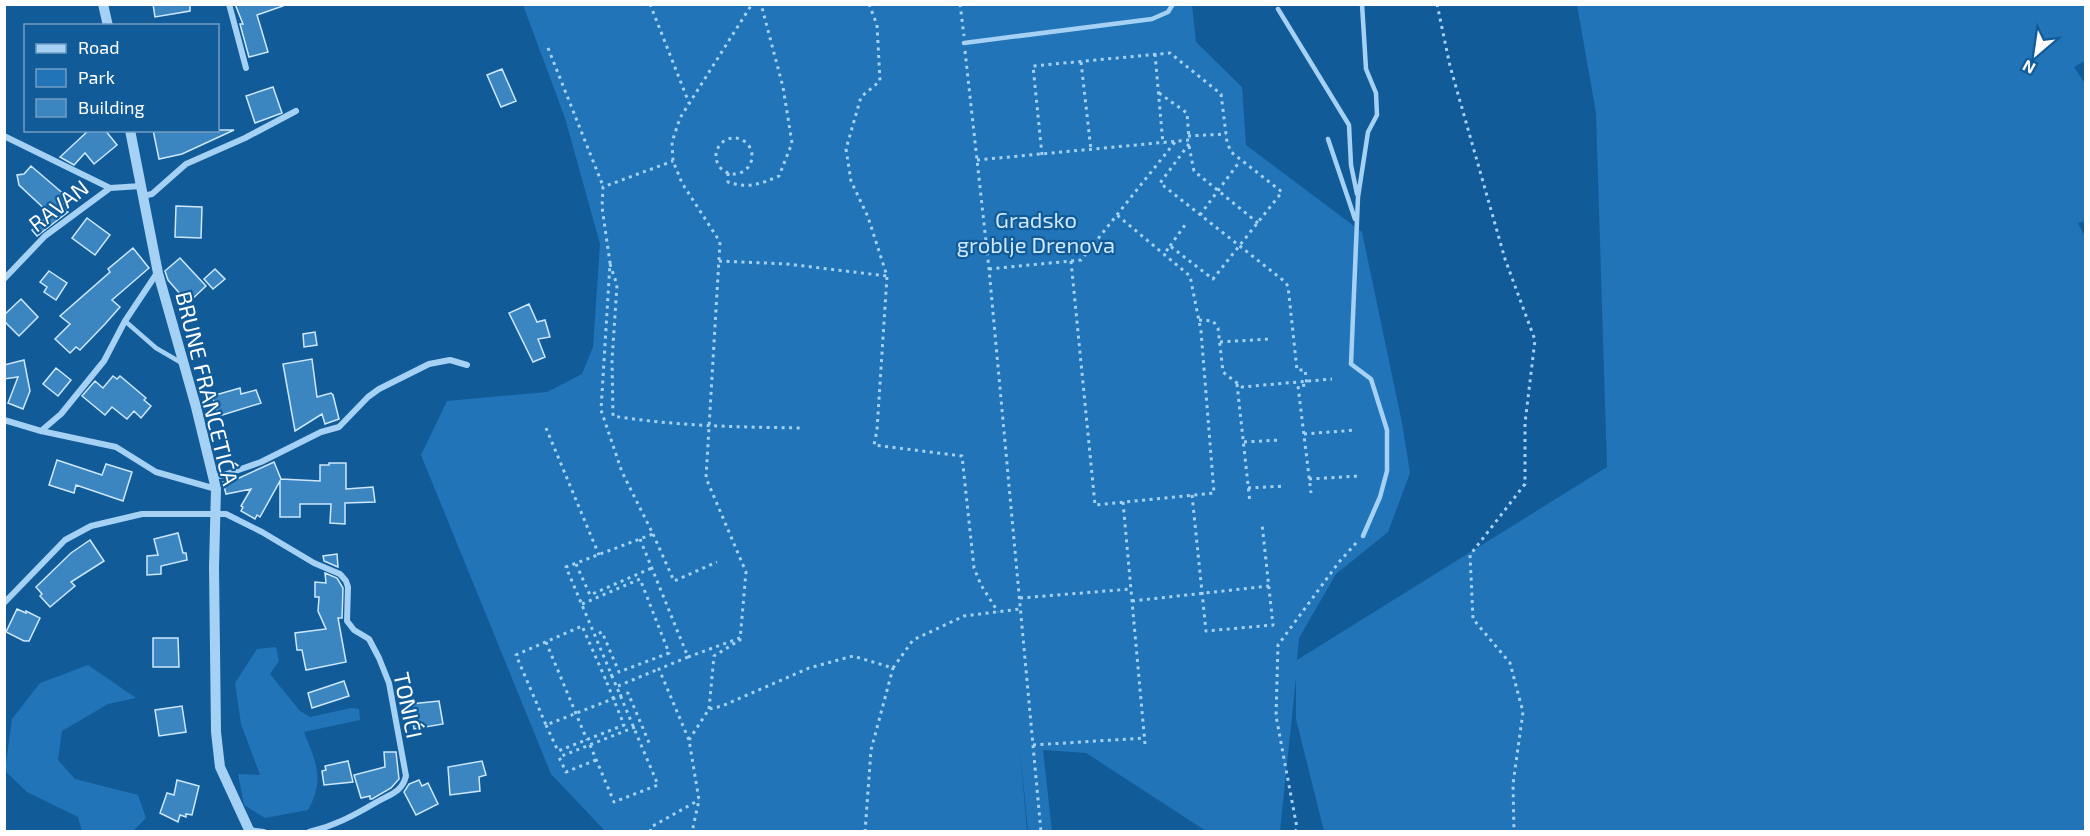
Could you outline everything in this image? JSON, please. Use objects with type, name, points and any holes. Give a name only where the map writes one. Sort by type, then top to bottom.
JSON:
[{"type":"street","points":[[103,4],[108,24]]},
{"type":"street","points":[[229,4],[246,68]]},
{"type":"street","points":[[141,191],[152,194],[186,164],[245,138],[296,111]]},
{"type":"street","name":"BRUNE FRANCETIĆA","points":[[130,132],[158,273],[185,365],[216,489],[214,567],[216,732],[220,767],[250,831]]},
{"type":"street","name":"RAVAN","points":[[4,136],[110,188],[141,191]]},
{"type":"street","name":"RAVAN","points":[[4,279],[45,236],[110,188]]},
{"type":"street","points":[[41,430],[61,414],[104,361],[125,321],[158,273]]},
{"type":"street","points":[[212,477],[261,462],[321,432],[339,427],[379,389],[429,364],[450,360],[467,365]]},
{"type":"street","points":[[4,420],[116,447],[156,472],[216,489]]},
{"type":"street","points":[[4,603],[65,540],[91,526],[142,514],[217,514]]},
{"type":"street","name":"TONIĆI","points":[[217,514],[226,514],[314,563],[340,574],[348,587],[347,621],[354,630],[369,639],[389,683],[398,738],[406,768],[404,784],[397,792],[342,822],[309,831]]},
{"type":"street","points":[[250,831],[264,831]]},
{"type":"lane","points":[[964,43],[1152,19],[1168,12],[1173,4]]},
{"type":"lane","points":[[1362,4],[1366,69],[1376,93],[1377,114],[1368,132],[1358,197],[1351,364],[1371,379],[1388,430],[1387,471],[1380,497],[1363,536]]},
{"type":"lane","points":[[1278,9],[1349,125],[1350,165],[1358,197]]},
{"type":"lane","points":[[1328,139],[1346,196],[1357,222]]},
{"type":"lane","points":[[125,321],[156,348],[185,365]]},
{"type":"path","points":[[650,4],[689,103]]},
{"type":"path","points":[[690,740],[709,709],[714,656],[741,638],[746,572],[706,478],[720,242],[682,183],[673,161],[672,142],[680,118],[752,4]]},
{"type":"path","points":[[728,173],[728,182],[739,186],[757,186],[779,176],[792,143],[783,87],[761,4]]},
{"type":"path","points":[[869,4],[878,25],[880,81],[861,97],[846,149],[851,181],[868,217],[887,276],[878,430],[874,446],[962,456],[974,568],[981,585],[998,612]]},
{"type":"path","points":[[960,4],[989,268],[1041,831]]},
{"type":"path","points":[[1437,4],[1450,66],[1505,259],[1535,340],[1525,423],[1526,484],[1470,555],[1473,619],[1510,663],[1523,711],[1512,784],[1514,831]]},
{"type":"path","points":[[548,48],[603,187],[602,207],[610,263],[617,285],[612,360],[613,416],[651,422],[709,426],[800,428]]},
{"type":"path","points":[[1042,155],[1033,66],[1170,53],[1221,94],[1226,134],[1231,152],[1282,192],[1213,279],[1170,246]]},
{"type":"path","points":[[1155,54],[1163,144]]},
{"type":"path","points":[[1081,62],[1091,150]]},
{"type":"path","points":[[1159,93],[1187,113],[1194,171],[1258,223]]},
{"type":"path","points":[[977,160],[1163,144],[1226,134]]},
{"type":"path","points":[[729,138],[740,139],[746,142],[752,153],[749,165],[740,173],[728,173],[716,160],[717,149],[729,138]]},
{"type":"path","points":[[1189,140],[1160,183],[1288,286],[1297,370],[1305,370],[1307,385],[1298,386],[1311,493]]},
{"type":"path","points":[[989,268],[1081,260],[1175,142]]},
{"type":"path","points":[[1200,215],[1241,160]]},
{"type":"path","points":[[603,187],[673,161]]},
{"type":"path","points":[[1071,261],[1095,505],[1214,493],[1199,320],[1190,276],[1117,215]]},
{"type":"path","points":[[1164,254],[1185,225]]},
{"type":"path","points":[[719,261],[787,264],[887,276]]},
{"type":"path","points":[[610,263],[601,410],[622,472],[674,581],[717,562]]},
{"type":"path","points":[[1199,320],[1213,321],[1218,328],[1222,372],[1242,387],[1332,379]]},
{"type":"path","points":[[1220,342],[1270,339]]},
{"type":"path","points":[[1237,384],[1250,503]]},
{"type":"path","points":[[546,428],[599,555]]},
{"type":"path","points":[[1304,434],[1356,430]]},
{"type":"path","points":[[1244,442],[1280,440]]},
{"type":"path","points":[[1309,479],[1360,476]]},
{"type":"path","points":[[1248,488],[1286,486]]},
{"type":"path","points":[[1192,495],[1206,631],[1273,625],[1262,524]]},
{"type":"path","points":[[1124,502],[1145,744]]},
{"type":"path","points":[[590,745],[614,802],[658,785],[566,567],[653,534]]},
{"type":"path","points":[[1295,831],[1297,828],[1276,716],[1278,645],[1339,562],[1363,536]]},
{"type":"path","points":[[640,539],[688,657]]},
{"type":"path","points":[[576,564],[590,595],[651,568]]},
{"type":"path","points":[[582,604],[640,579],[669,653],[619,672],[602,632],[595,634]]},
{"type":"path","points":[[1132,600],[1269,586]]},
{"type":"path","points":[[1019,598],[1131,589]]},
{"type":"path","points":[[865,831],[871,750],[892,668],[913,640],[964,616],[1020,609]]},
{"type":"path","points":[[582,626],[624,725],[558,751],[516,655],[546,642],[582,626]]},
{"type":"path","points":[[618,686],[718,644],[741,638]]},
{"type":"path","points":[[546,642],[587,740]]},
{"type":"path","points":[[709,709],[722,706],[809,668],[853,656],[892,668]]},
{"type":"path","points":[[659,669],[690,740],[699,800],[692,831]]},
{"type":"path","points":[[605,678],[613,675]]},
{"type":"path","points":[[546,725],[628,693],[650,745]]},
{"type":"path","points":[[596,760],[566,772],[560,757],[635,727]]},
{"type":"path","points":[[1033,745],[1145,738]]},
{"type":"path","points":[[650,831],[651,826],[699,800]]},
{"type":"green space","name":"Gradsko groblje Drenova","points":[[523,5],[1192,5],[1196,42],[1242,87],[1246,145],[1362,232],[1402,423],[1410,473],[1388,532],[1336,574],[1299,638],[1297,660],[1607,467],[1596,113],[1577,5],[2085,5],[2085,61],[2074,67],[2086,85],[2085,221],[2078,223],[2086,239],[2085,831],[1324,831],[1296,719],[1296,678],[1280,831],[1206,831],[1086,753],[1043,750],[1052,831],[1028,831],[1020,749],[1027,831],[605,831],[551,774],[421,455],[447,401],[547,392],[582,374],[593,347],[600,244],[565,118]]},
{"type":"green space","points":[[276,647],[279,661],[270,674],[300,711],[310,717],[351,708],[359,709],[360,720],[304,732],[317,771],[313,799],[308,810],[265,818],[244,805],[238,774],[260,775],[241,724],[235,683],[257,649]]},
{"type":"green space","points":[[88,665],[136,698],[108,704],[62,731],[58,760],[75,779],[138,795],[146,818],[133,831],[82,831],[78,817],[27,792],[5,771],[12,719],[40,683]]},
{"type":"building","points":[[153,4],[190,4],[190,11],[155,17]]},
{"type":"building","points":[[235,4],[283,4],[283,6],[257,15],[268,52],[249,57],[240,24],[243,24]]},
{"type":"building","points":[[502,69],[516,101],[501,107],[487,75]]},
{"type":"building","points":[[273,87],[282,113],[255,123],[246,96]]},
{"type":"building","points":[[234,130],[182,154],[159,159],[153,132]]},
{"type":"building","points":[[87,132],[107,132],[117,145],[94,164],[85,153],[74,165],[60,157]]},
{"type":"building","points":[[31,166],[66,196],[61,201],[64,204],[62,206],[68,212],[37,236],[32,230],[50,214],[19,185],[17,175],[24,174]]},
{"type":"building","points":[[176,206],[202,207],[201,238],[175,237]]},
{"type":"building","points":[[87,218],[110,235],[95,255],[72,238]]},
{"type":"building","points":[[133,248],[149,268],[112,300],[120,307],[105,324],[80,350],[76,347],[70,353],[55,339],[70,324],[60,316],[110,272],[108,269]]},
{"type":"building","points":[[180,258],[206,286],[188,303],[168,280],[165,271]]},
{"type":"building","points":[[215,269],[225,279],[213,289],[204,279]]},
{"type":"building","points":[[49,271],[67,283],[56,300],[44,292],[47,287],[40,282]]},
{"type":"building","points":[[21,299],[38,317],[19,336],[4,321],[4,315]]},
{"type":"building","points":[[529,304],[537,322],[545,320],[550,337],[538,339],[545,357],[533,362],[509,313]]},
{"type":"building","points":[[315,332],[317,345],[304,347],[303,334]]},
{"type":"building","points":[[312,359],[317,397],[331,393],[333,395],[339,419],[325,424],[322,414],[295,431],[283,364]]},
{"type":"building","points":[[24,360],[30,391],[23,409],[8,403],[18,377],[4,379],[4,365]]},
{"type":"building","points":[[56,368],[71,380],[58,396],[43,384]]},
{"type":"building","points":[[113,376],[117,379],[120,376],[146,398],[144,400],[151,406],[141,418],[134,411],[127,419],[112,407],[105,415],[82,396],[95,381],[103,388]]},
{"type":"building","points":[[240,388],[241,394],[256,390],[261,403],[219,416],[212,396]]},
{"type":"building","points":[[57,460],[102,475],[106,464],[132,472],[123,501],[76,485],[74,493],[49,485]]},
{"type":"building","points":[[274,462],[281,479],[320,481],[320,465],[346,463],[346,489],[373,487],[375,502],[345,503],[345,524],[330,523],[331,504],[300,504],[300,517],[280,517],[280,481],[260,517],[257,515],[255,519],[241,511],[243,507],[241,506],[251,489],[226,494],[223,482],[237,479]]},
{"type":"building","points":[[178,533],[187,560],[161,566],[161,574],[147,575],[147,556],[158,555],[154,539]]},
{"type":"building","points":[[90,540],[104,561],[71,582],[75,586],[50,607],[40,596],[42,594],[36,587],[71,553]]},
{"type":"building","points":[[337,554],[338,567],[324,561],[323,556]]},
{"type":"building","points":[[325,573],[337,578],[343,588],[342,618],[338,618],[346,662],[306,670],[302,650],[297,650],[295,633],[326,629],[318,611],[319,597],[315,597],[315,582],[326,583]]},
{"type":"building","points":[[17,609],[40,618],[29,641],[24,641],[6,632]]},
{"type":"building","points":[[153,638],[178,638],[179,667],[153,667]]},
{"type":"building","points":[[344,681],[349,696],[312,708],[308,693]]},
{"type":"building","points":[[439,701],[443,724],[414,729],[410,704]]},
{"type":"building","points":[[182,706],[186,732],[159,736],[155,710]]},
{"type":"building","points":[[384,752],[396,752],[399,779],[391,788],[372,799],[370,796],[361,798],[354,775],[385,767]]},
{"type":"building","points":[[348,761],[353,782],[324,785],[322,771],[326,770],[325,766]]},
{"type":"building","points":[[482,761],[486,775],[479,777],[480,791],[450,795],[448,767]]},
{"type":"building","points":[[177,780],[199,786],[192,815],[186,814],[186,817],[180,815],[178,822],[160,813],[167,793],[174,795]]},
{"type":"building","points":[[419,780],[422,786],[428,783],[438,804],[416,815],[404,792],[409,784]]}]
